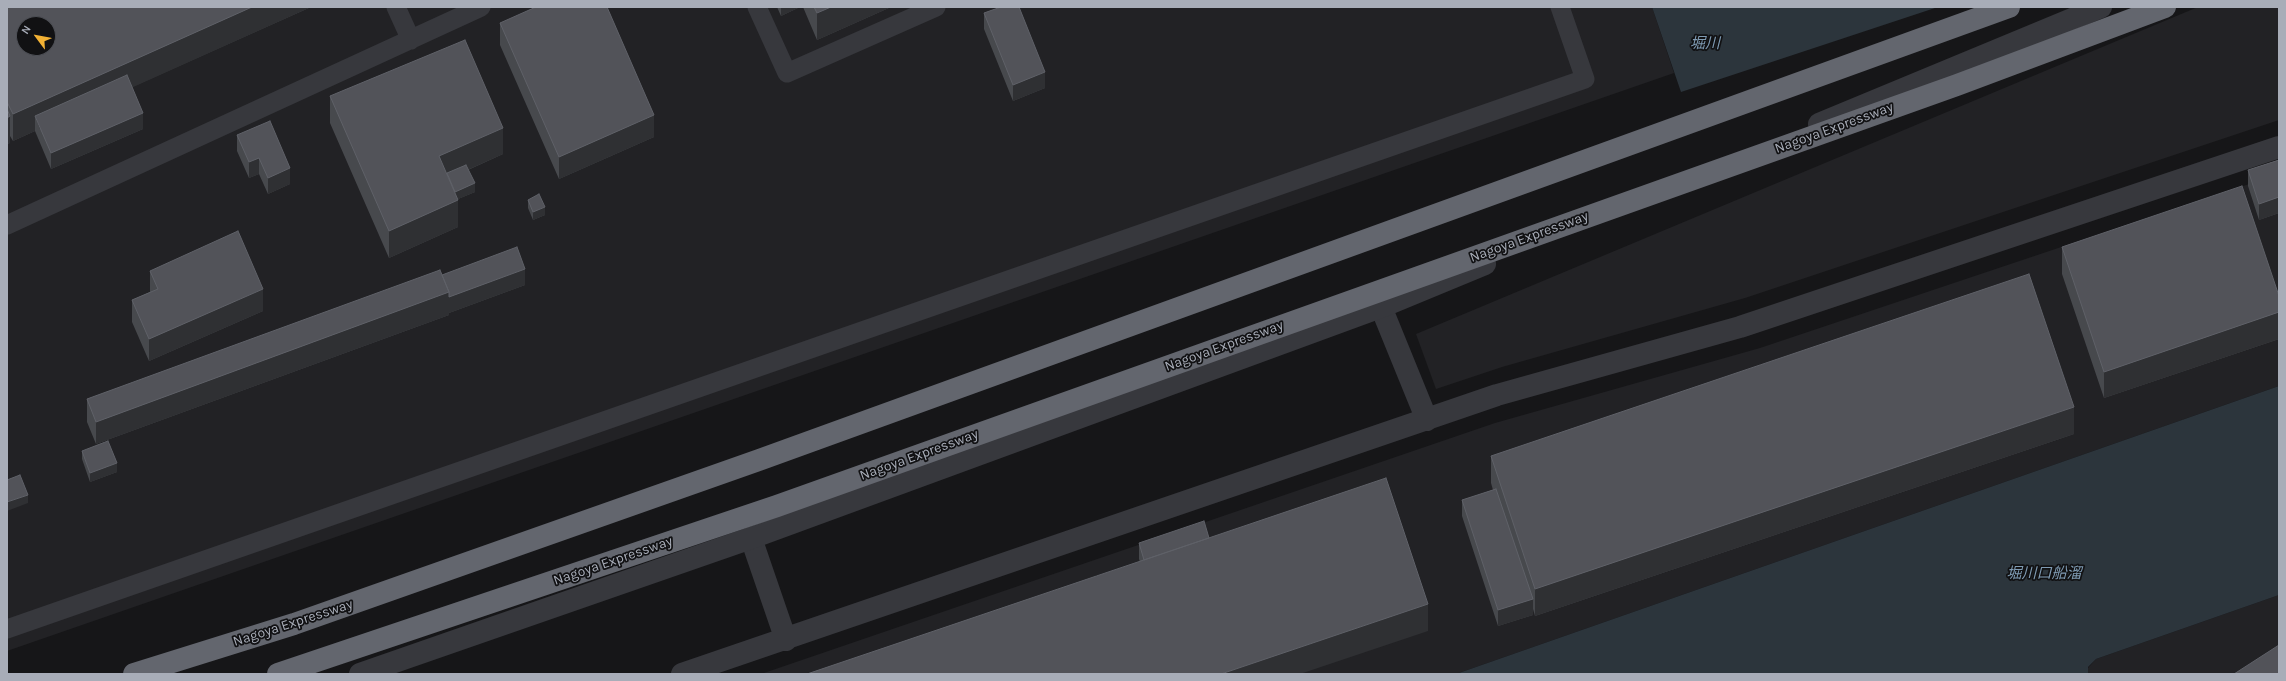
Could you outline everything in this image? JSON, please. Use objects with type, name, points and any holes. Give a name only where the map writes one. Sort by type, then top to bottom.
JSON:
[{"type":"highway","name":"Nagoya Expressway","points":[[134,674],[294,624],[759,460],[2009,7]]},
{"type":"highway","name":"Nagoya Expressway","points":[[278,674],[777,506],[1942,90],[2166,7]]},
{"type":"street","points":[[360,674],[751,538],[1381,307],[2101,7]]},
{"type":"street","points":[[682,674],[786,640],[1497,395],[1740,327],[2279,147]]},
{"type":"street","points":[[1381,307],[1427,420]]},
{"type":"street","points":[[751,538],[786,640]]},
{"type":"lane","points":[[396,7],[411,40]]},
{"type":"lane","points":[[7,225],[481,7]]},
{"type":"lane","points":[[757,7],[787,72],[936,7]]},
{"type":"lane","points":[[7,629],[1585,79],[1560,7]]},
{"type":"shaded area","points":[[7,7],[1652,7],[1674,73],[7,651]]},
{"type":"shaded area","points":[[2198,7],[2279,7],[2279,120],[1745,298],[1502,367],[1436,389],[1416,334]]},
{"type":"shaded area","points":[[2279,174],[2279,386],[1456,674],[761,674],[1495,423],[1760,348]]},
{"type":"shaded area","points":[[2279,595],[2279,674],[2088,674],[2088,668],[2096,659]]},
{"type":"water","name":"堀川","points":[[1652,7],[1938,7],[1681,92]]},
{"type":"water","name":"堀川口船溜","points":[[2279,386],[2279,595],[2096,659],[2088,667],[2088,674],[1456,674]]},
{"type":"building","points":[[7,7],[252,7],[13,114],[7,102]]},
{"type":"building","points":[[536,7],[607,7],[654,115],[559,157],[500,23]]},
{"type":"building","points":[[814,7],[831,7],[817,13]]},
{"type":"building","points":[[1001,7],[1019,7],[1045,72],[1013,85],[984,13]]},
{"type":"building","points":[[465,40],[503,128],[439,156],[458,200],[389,231],[330,96]]},
{"type":"building","points":[[127,75],[143,113],[51,153],[35,116]]},
{"type":"building","points":[[7,109],[10,116],[7,118]]},
{"type":"building","points":[[270,121],[290,168],[268,178],[259,158],[249,162],[237,135]]},
{"type":"building","points":[[2279,160],[2279,197],[2259,204],[2248,170]]},
{"type":"building","points":[[466,165],[475,183],[455,192],[447,173]]},
{"type":"building","points":[[2242,186],[2279,296],[2279,312],[2104,372],[2062,247]]},
{"type":"building","points":[[539,194],[545,207],[533,212],[528,200]]},
{"type":"building","points":[[238,231],[263,289],[149,339],[132,300],[158,289],[150,271]]},
{"type":"building","points":[[517,247],[525,269],[449,297],[449,292],[442,275]]},
{"type":"building","points":[[440,270],[449,292],[96,422],[87,399]]},
{"type":"building","points":[[2029,274],[2074,407],[1535,589],[1491,456]]},
{"type":"building","points":[[108,441],[117,463],[90,473],[82,451]]},
{"type":"building","points":[[20,475],[28,495],[7,502],[7,480]]},
{"type":"building","points":[[1386,478],[1428,604],[1221,674],[807,674]]},
{"type":"building","points":[[1496,489],[1533,599],[1498,610],[1462,500]]},
{"type":"building","points":[[1204,521],[1209,538],[1144,560],[1139,543]]},
{"type":"building","points":[[2279,645],[2279,674],[2234,674]]}]
